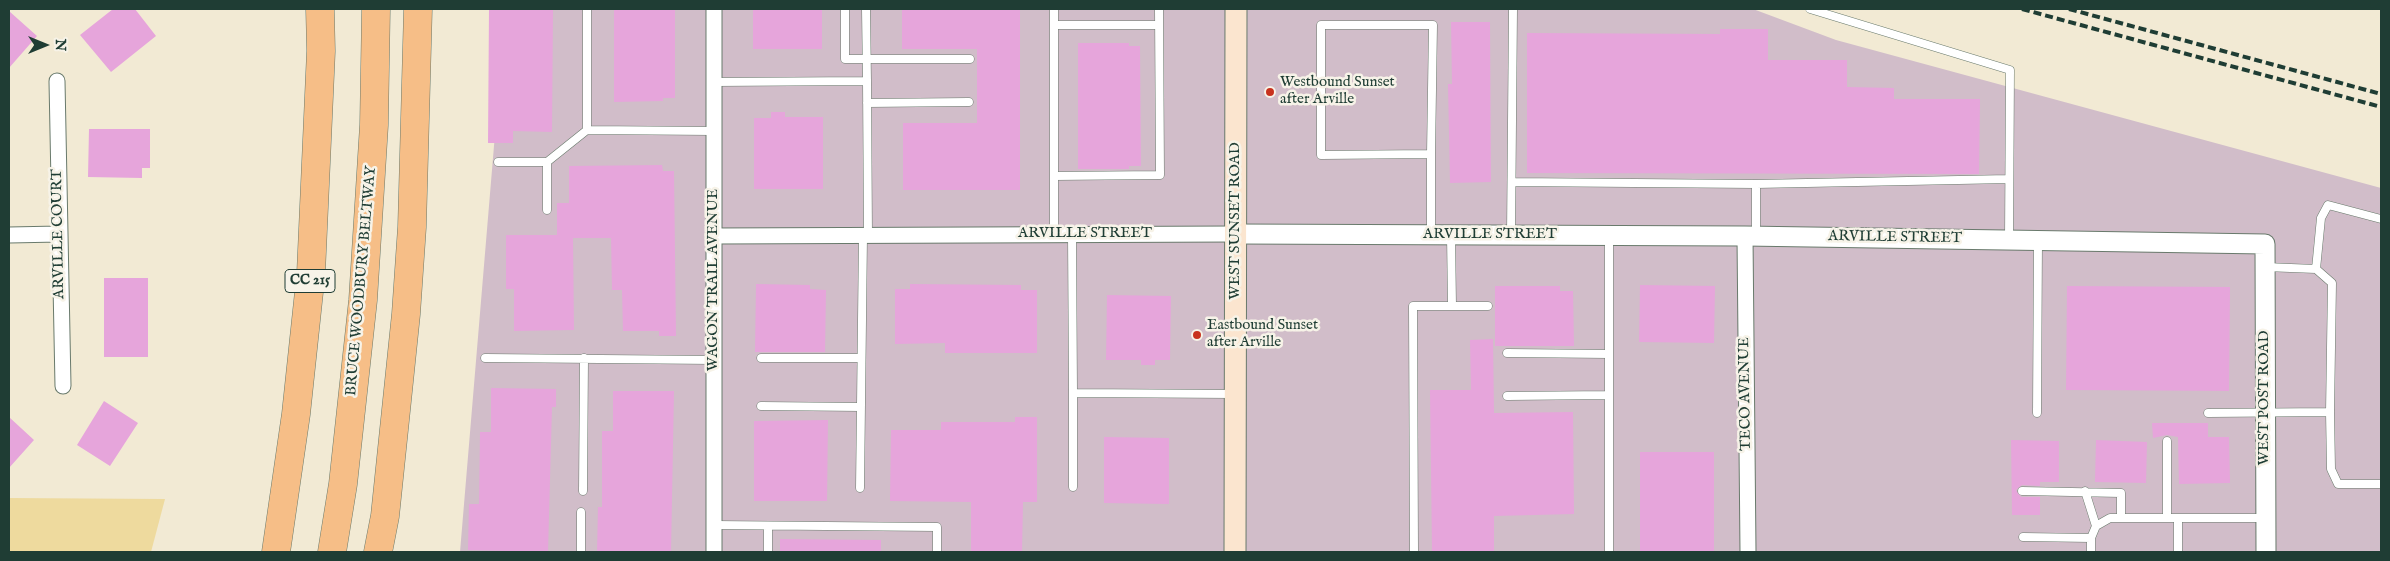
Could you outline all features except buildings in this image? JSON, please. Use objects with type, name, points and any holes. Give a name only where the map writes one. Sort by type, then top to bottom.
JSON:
[{"type":"highway","name":"CC 215","points":[[276,552],[296,414],[310,273],[321,51],[320,9]]},
{"type":"highway","name":"BRUCE WOODBURY BELTWAY","points":[[332,552],[343,484],[363,300],[374,125],[376,9]]},
{"type":"highway","points":[[378,552],[387,498],[406,314],[412,228],[418,9]]},
{"type":"highway","points":[[416,81],[429,9]]},
{"type":"main road","name":"WEST SUNSET ROAD","points":[[1235,552],[1236,9]]},
{"type":"street","name":"WAGON TRAIL AVENUE","points":[[714,9],[714,552]]},
{"type":"street","name":"ARVILLE COURT","points":[[57,81],[63,386]]},
{"type":"street","points":[[9,235],[59,234]]},
{"type":"street","name":"ARVILLE STREET","points":[[715,236],[1054,234],[1609,235],[2265,244]]},
{"type":"street","name":"TECO AVENUE","points":[[1748,552],[1750,236]]},
{"type":"street","name":"WEST POST ROAD","points":[[2265,244],[2266,552]]},
{"type":"lane","points":[[587,9],[587,130]]},
{"type":"lane","points":[[845,9],[845,59],[970,59]]},
{"type":"lane","points":[[860,488],[867,103],[866,9]]},
{"type":"lane","points":[[1054,9],[1054,234]]},
{"type":"lane","points":[[1054,176],[1160,175],[1159,9]]},
{"type":"lane","points":[[1511,235],[1513,9]]},
{"type":"lane","points":[[1810,9],[2010,70],[2009,240]]},
{"type":"lane","points":[[1054,25],[1159,25]]},
{"type":"lane","points":[[1431,154],[1321,155],[1321,25],[1433,25],[1431,235]]},
{"type":"lane","points":[[714,82],[867,81]]},
{"type":"lane","points":[[867,103],[969,102]]},
{"type":"lane","points":[[498,162],[547,162],[587,130],[713,131]]},
{"type":"lane","points":[[547,162],[547,210]]},
{"type":"lane","points":[[1512,182],[1756,184],[2010,179]]},
{"type":"lane","points":[[1750,236],[1756,184]]},
{"type":"lane","points":[[2316,269],[2321,218],[2328,205],[2381,219]]},
{"type":"lane","points":[[1072,234],[1073,487]]},
{"type":"lane","points":[[1451,235],[1452,306]]},
{"type":"lane","points":[[1609,235],[1610,552]]},
{"type":"lane","points":[[2037,413],[2038,240]]},
{"type":"lane","points":[[2265,267],[2316,269],[2332,283],[2331,469],[2338,484],[2381,484]]},
{"type":"lane","points":[[1414,552],[1413,306],[1488,306]]},
{"type":"lane","points":[[1507,353],[1609,354]]},
{"type":"lane","points":[[485,358],[715,360]]},
{"type":"lane","points":[[583,491],[584,358]]},
{"type":"lane","points":[[761,358],[861,358]]},
{"type":"lane","points":[[1073,393],[1236,394]]},
{"type":"lane","points":[[1507,396],[1609,395]]},
{"type":"lane","points":[[761,406],[860,407]]},
{"type":"lane","points":[[2208,413],[2330,412]]},
{"type":"lane","points":[[2167,441],[2167,518]]},
{"type":"lane","points":[[2022,491],[2121,492],[2121,518]]},
{"type":"lane","points":[[2085,491],[2096,526]]},
{"type":"lane","points":[[581,512],[581,552]]},
{"type":"lane","points":[[2091,552],[2091,538],[2096,526],[2110,518],[2266,518]]},
{"type":"lane","points":[[2178,518],[2178,552]]},
{"type":"lane","points":[[714,525],[937,526],[937,552]]},
{"type":"lane","points":[[768,526],[768,552]]},
{"type":"lane","points":[[2022,537],[2091,538]]},
{"type":"shaded area","points":[[497,9],[1753,9],[1836,40],[2381,188],[2381,552],[460,552],[495,134]]},
{"type":"sand","points":[[9,498],[165,499],[151,552],[9,552]]},
{"type":"railway","points":[[2022,9],[2381,107]]},
{"type":"railway","points":[[2069,9],[2381,94]]},
{"type":"place","name":"Westbound Sunset after Arville","points":[[1270,92]]},
{"type":"place","name":"Eastbound Sunset after Arville","points":[[1197,335]]}]
